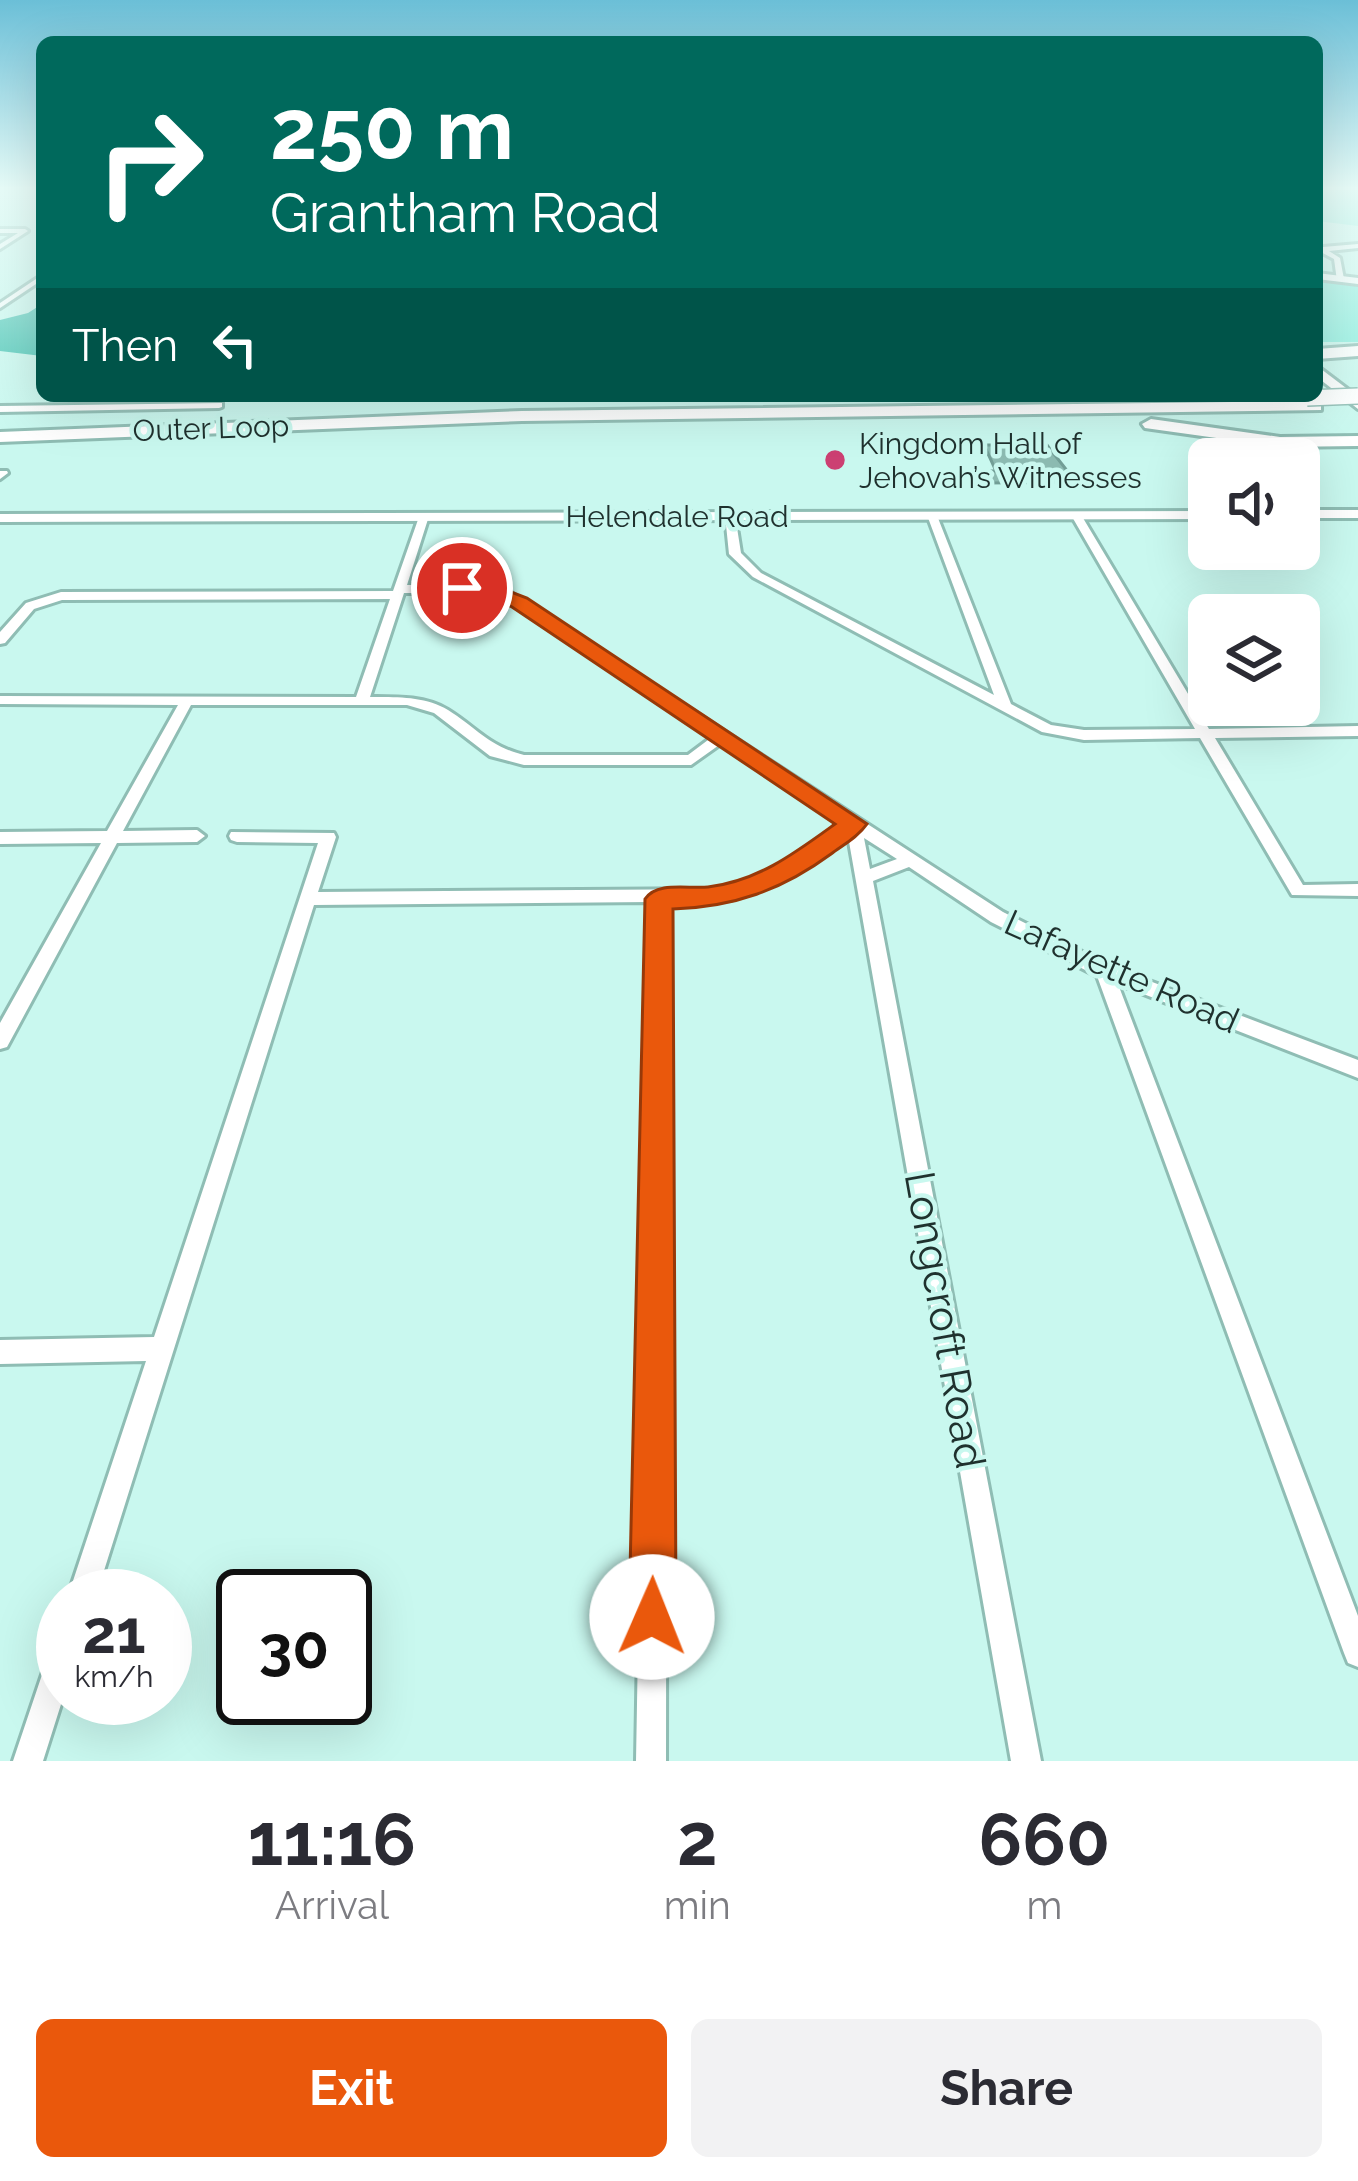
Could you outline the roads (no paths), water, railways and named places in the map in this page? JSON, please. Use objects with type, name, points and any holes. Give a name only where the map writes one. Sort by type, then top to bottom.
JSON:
[{"type":"highway","points":[[1323,354],[1358,351]]},
{"type":"highway","name":"Outer Loop","points":[[0,436],[507,416],[1311,402]]},
{"type":"highway","name":"Outer Loop","points":[[0,436],[491,408],[1358,402]]},
{"type":"highway","points":[[935,411],[1108,419],[1280,442],[1358,441]]},
{"type":"main road","points":[[1323,277],[1358,281]]},
{"type":"main road","points":[[1323,375],[1358,402]]},
{"type":"street","points":[[1340,272],[1340,279]]},
{"type":"street","points":[[0,306],[36,281]]},
{"type":"street","points":[[0,409],[219,405]]},
{"type":"street","points":[[932,514],[1006,710]]},
{"type":"street","name":"Helendale Road","points":[[0,518],[1188,514]]},
{"type":"street","points":[[1320,514],[1358,514]]},
{"type":"street","points":[[730,515],[735,554],[757,575],[1006,710],[1070,734],[1358,731]]},
{"type":"street","points":[[1076,515],[1298,891],[1358,890]]},
{"type":"street","points":[[362,700],[424,516]]},
{"type":"street","name":"Lafayette Road","points":[[2,634],[30,606],[62,596],[478,589],[506,595],[997,917],[1103,971],[1358,1069]]},
{"type":"street","points":[[0,700],[362,700],[431,706],[495,753],[524,760],[691,760],[722,736]]},
{"type":"street","points":[[0,1041],[187,700]]},
{"type":"street","points":[[310,899],[708,897],[756,886],[788,871],[854,824]]},
{"type":"street","name":"Longcroft Road","points":[[854,824],[1026,1761]]},
{"type":"street","points":[[0,838],[197,836]]},
{"type":"street","points":[[91,1569],[328,837],[237,836]]},
{"type":"street","points":[[864,878],[910,861]]},
{"type":"street","points":[[651,1761],[659,899]]},
{"type":"street","points":[[1103,971],[1358,1653]]},
{"type":"street","points":[[0,1352],[164,1349]]},
{"type":"street","points":[[28,1761],[40,1725]]},
{"type":"place","name":"Kingdom Hall of Jehovah’s Witnesses","points":[[835,460]]}]
